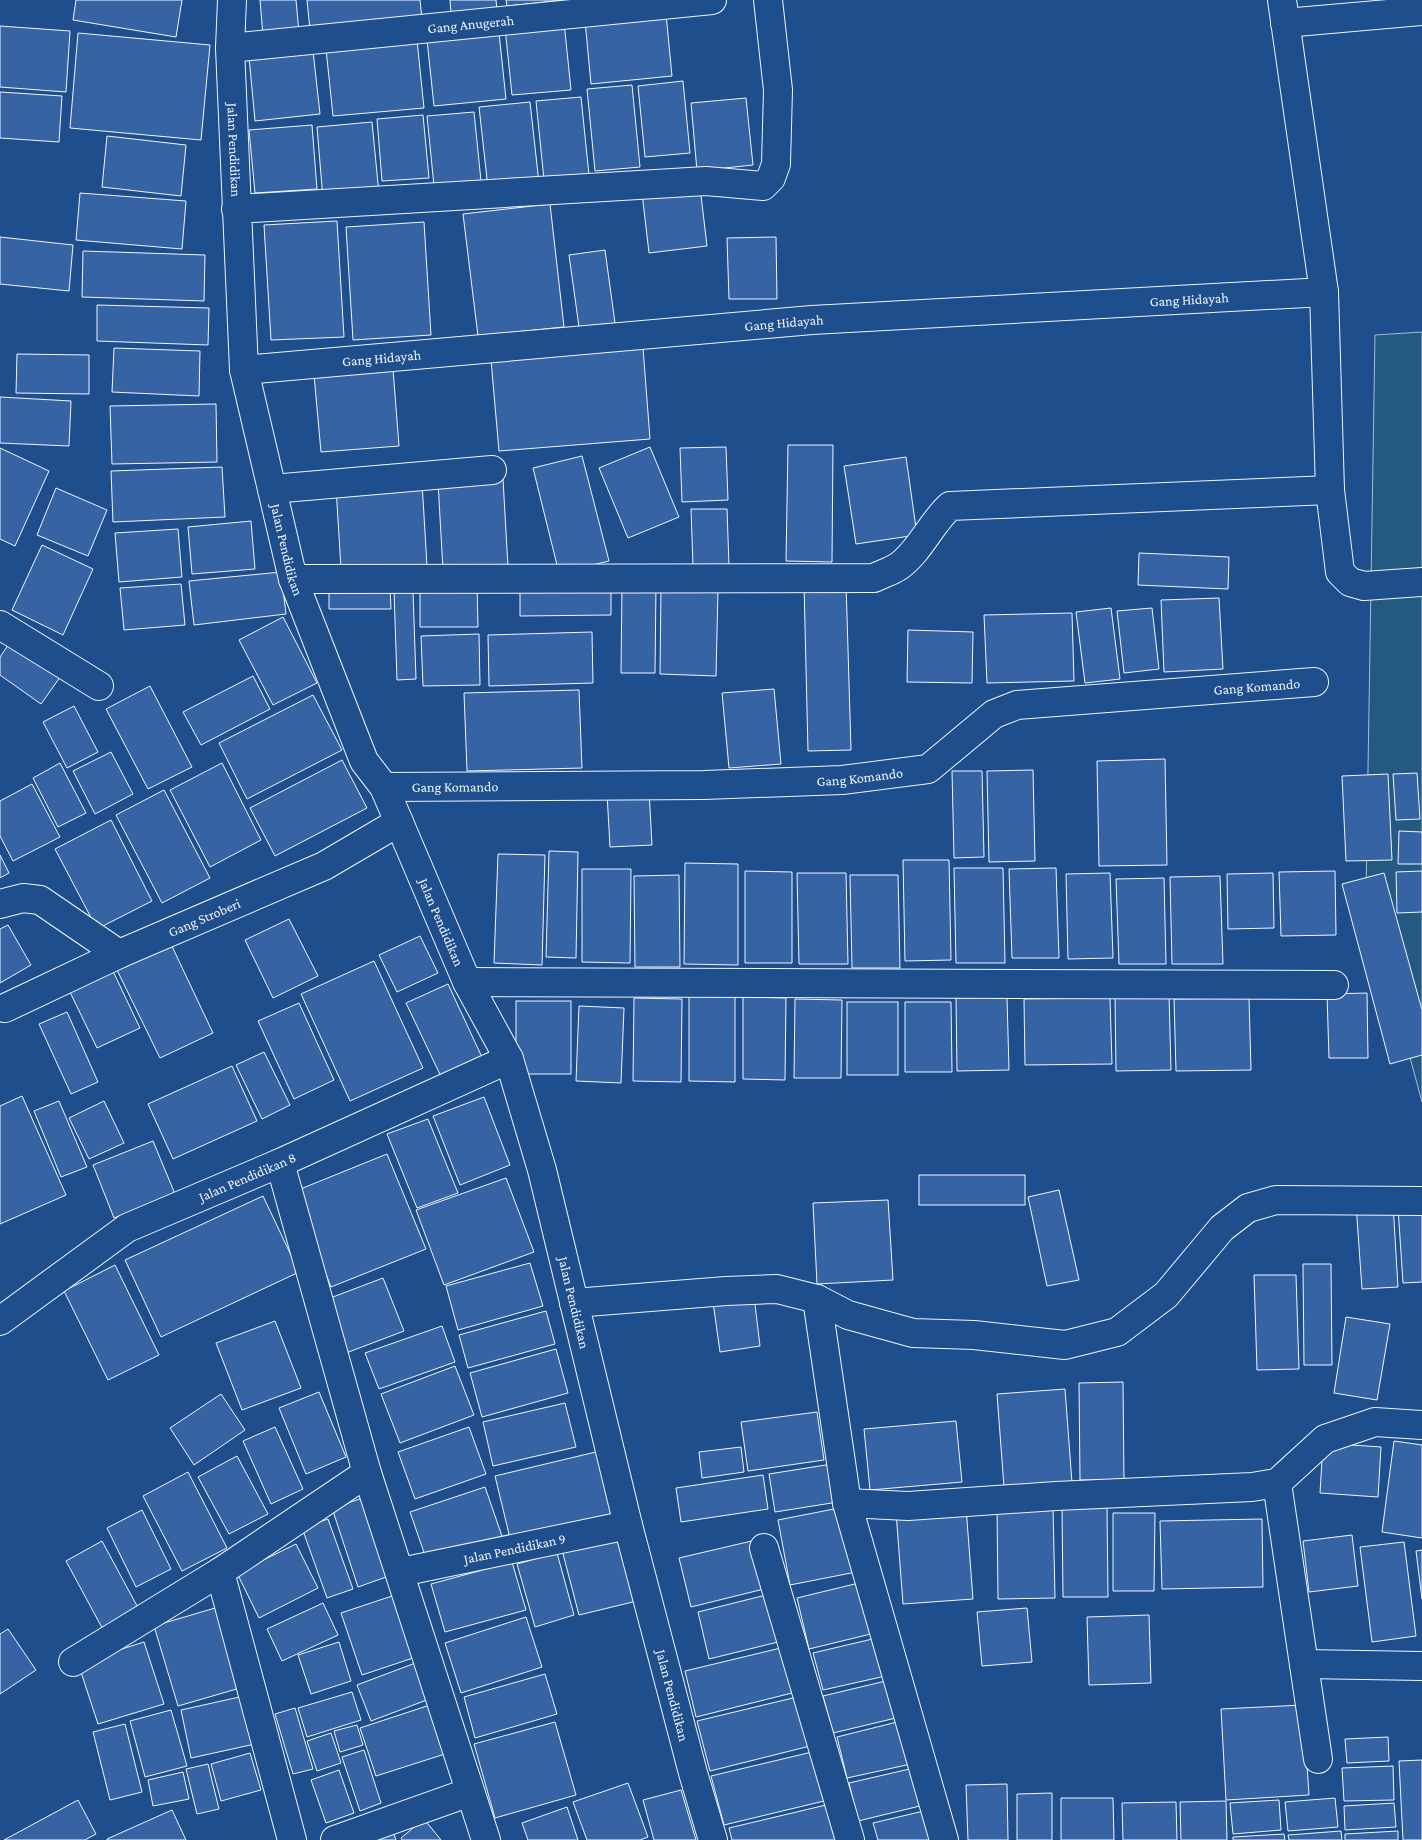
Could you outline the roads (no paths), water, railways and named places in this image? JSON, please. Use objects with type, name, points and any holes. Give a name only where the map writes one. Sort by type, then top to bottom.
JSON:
[{"type":"street","name":"Jalan Pendidikan","points":[[232,0],[230,48],[244,370],[293,579],[364,761],[384,787],[467,982],[509,1059],[542,1170],[628,1525],[693,1773],[713,1840]]},
{"type":"street","name":"Gang Anugerah","points":[[230,48],[712,0]]},
{"type":"street","points":[[236,209],[706,181],[763,186],[771,178],[776,164],[778,90],[768,0]]},
{"type":"street","points":[[1422,11],[1284,12],[1324,292],[1330,490],[1340,572],[1350,582],[1364,586],[1422,582]]},
{"type":"street","name":"Gang Hidayah","points":[[244,370],[812,320],[1324,292]]},
{"type":"street","points":[[272,489],[492,470]]},
{"type":"street","points":[[293,579],[874,578],[899,566],[922,541],[938,517],[950,506],[1330,490]]},
{"type":"street","points":[[0,625],[99,686]]},
{"type":"street","name":"Gang Komando","points":[[384,787],[704,785],[842,780],[928,769],[994,714],[1017,705],[1314,682]]},
{"type":"street","name":"Gang Stroberi","points":[[6,1008],[119,954],[324,866],[399,822]]},
{"type":"street","points":[[0,904],[23,898],[40,900],[119,954]]},
{"type":"street","points":[[467,982],[1334,985]]},
{"type":"street","name":"Jalan Pendidikan 8","points":[[0,1321],[127,1228],[280,1163],[509,1059]]},
{"type":"street","points":[[280,1163],[367,1473],[401,1572],[486,1840]]},
{"type":"street","points":[[574,1303],[726,1291],[777,1289],[817,1299],[848,1315],[913,1333],[974,1335],[1065,1346],[1117,1332],[1166,1295],[1222,1228],[1248,1208],[1276,1200],[1422,1201]]},
{"type":"street","points":[[817,1299],[847,1503],[944,1840]]},
{"type":"street","points":[[847,1503],[908,1506],[1056,1496],[1252,1487],[1277,1483],[1325,1439],[1375,1422],[1422,1425]]},
{"type":"street","points":[[73,1662],[220,1572],[367,1473]]},
{"type":"street","points":[[1277,1483],[1318,1759]]},
{"type":"street","name":"Jalan Pendidikan 9","points":[[401,1572],[628,1525]]},
{"type":"street","points":[[764,1548],[850,1840]]},
{"type":"street","points":[[220,1572],[292,1840]]},
{"type":"street","points":[[1304,1664],[1422,1666]]},
{"type":"street","points":[[335,1840],[470,1792]]}]
